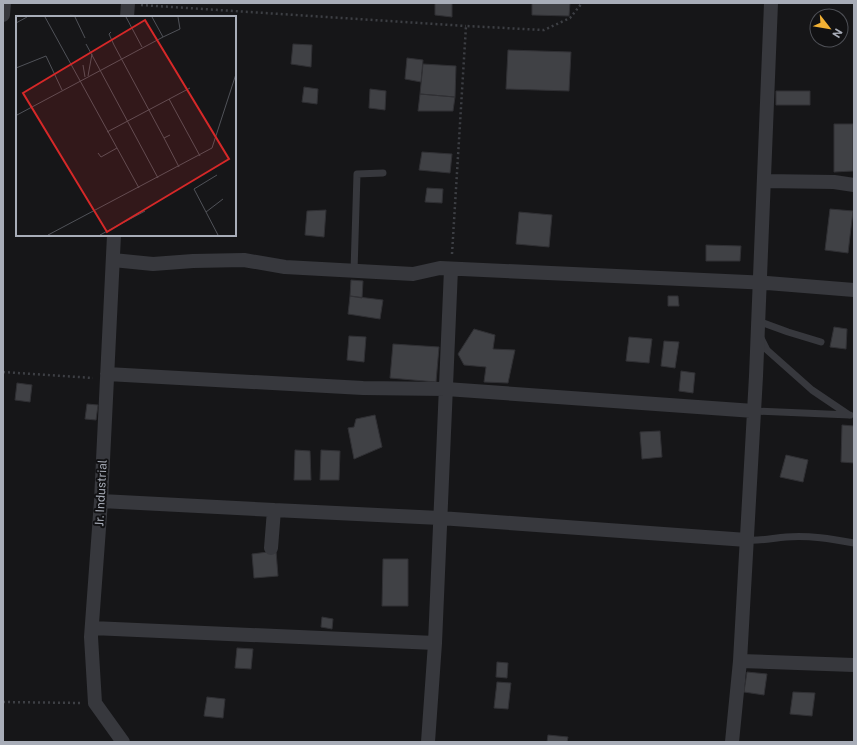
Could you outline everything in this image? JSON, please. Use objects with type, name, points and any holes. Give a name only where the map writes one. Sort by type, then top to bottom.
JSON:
[{"type":"street","points":[[3,16],[4,3]]},
{"type":"street","points":[[732,742],[740,660],[754,411],[771,3]]},
{"type":"street","points":[[764,181],[834,182],[854,185]]},
{"type":"street","name":"Jr. Industrial","points":[[95,703],[92,628],[101,501],[114,236]]},
{"type":"street","points":[[113,260],[153,264],[193,261],[244,260],[285,267],[413,274],[440,268],[759,284],[767,283],[854,290]]},
{"type":"street","points":[[428,742],[435,643],[451,269]]},
{"type":"street","points":[[107,377],[364,388],[446,389],[754,411]]},
{"type":"street","points":[[101,501],[440,518],[747,540]]},
{"type":"street","points":[[271,548],[274,510]]},
{"type":"street","points":[[92,628],[435,643]]},
{"type":"street","points":[[740,660],[854,665]]},
{"type":"street","points":[[95,703],[123,742]]},
{"type":"lane","points":[[354,271],[357,174],[383,174]]},
{"type":"lane","points":[[758,326],[788,332],[821,342]]},
{"type":"lane","points":[[758,326],[767,350],[812,390],[852,415]]},
{"type":"lane","points":[[754,411],[852,415]]},
{"type":"lane","points":[[747,540],[763,541],[787,537],[825,538],[854,543]]},
{"type":"path","points":[[128,8],[544,30],[570,18],[582,3]]},
{"type":"path","points":[[451,269],[466,26]]},
{"type":"path","points":[[3,372],[107,377]]},
{"type":"path","points":[[3,702],[95,703]]},
{"type":"building","points":[[435,3],[452,3],[452,17],[435,15]]},
{"type":"building","points":[[532,3],[570,3],[569,16],[532,15]]},
{"type":"building","points":[[293,44],[312,45],[311,67],[291,64]]},
{"type":"building","points":[[508,50],[571,52],[569,91],[506,89]]},
{"type":"building","points":[[407,58],[423,60],[421,82],[405,79]]},
{"type":"building","points":[[423,64],[456,66],[455,97],[420,94]]},
{"type":"building","points":[[304,87],[318,89],[317,104],[302,102]]},
{"type":"building","points":[[370,89],[386,91],[385,110],[369,108]]},
{"type":"building","points":[[776,91],[810,91],[810,105],[776,105]]},
{"type":"building","points":[[420,94],[455,97],[453,111],[418,111]]},
{"type":"building","points":[[834,124],[853,124],[853,171],[834,172]]},
{"type":"building","points":[[422,152],[452,154],[450,173],[419,170]]},
{"type":"building","points":[[427,188],[443,189],[442,203],[425,202]]},
{"type":"building","points":[[830,209],[853,211],[848,253],[825,250]]},
{"type":"building","points":[[326,210],[324,237],[305,235],[307,211]]},
{"type":"building","points":[[519,212],[552,215],[549,247],[516,244]]},
{"type":"building","points":[[706,245],[741,246],[740,261],[706,261]]},
{"type":"building","points":[[351,280],[363,281],[362,298],[350,296]]},
{"type":"building","points":[[350,296],[383,300],[380,319],[348,314]]},
{"type":"building","points":[[668,296],[678,296],[679,306],[668,306]]},
{"type":"building","points":[[834,327],[847,329],[846,349],[830,347]]},
{"type":"building","points":[[474,329],[495,335],[493,349],[515,350],[508,383],[484,382],[486,367],[464,365],[458,354]]},
{"type":"building","points":[[349,336],[366,337],[364,362],[347,360]]},
{"type":"building","points":[[629,337],[652,339],[649,363],[626,361]]},
{"type":"building","points":[[664,341],[679,342],[675,368],[661,366]]},
{"type":"building","points":[[393,344],[439,347],[436,382],[390,378]]},
{"type":"building","points":[[681,371],[695,373],[693,393],[679,391]]},
{"type":"building","points":[[17,383],[32,385],[30,402],[15,400]]},
{"type":"building","points":[[87,404],[98,405],[96,420],[85,419]]},
{"type":"building","points":[[375,415],[382,447],[354,459],[348,428],[354,427],[356,419]]},
{"type":"building","points":[[842,425],[854,426],[854,463],[841,462]]},
{"type":"building","points":[[660,431],[662,457],[642,459],[640,432]]},
{"type":"building","points":[[295,450],[310,451],[311,480],[294,480]]},
{"type":"building","points":[[321,450],[340,451],[339,480],[320,480]]},
{"type":"building","points":[[786,455],[808,460],[803,482],[780,477]]},
{"type":"building","points":[[276,551],[278,576],[254,578],[252,554]]},
{"type":"building","points":[[383,559],[408,559],[408,606],[382,606]]},
{"type":"building","points":[[322,617],[333,619],[332,629],[321,627]]},
{"type":"building","points":[[237,648],[253,649],[251,669],[235,668]]},
{"type":"building","points":[[497,662],[508,663],[507,678],[496,677]]},
{"type":"building","points":[[747,672],[767,674],[764,695],[744,692]]},
{"type":"building","points":[[497,682],[511,683],[508,709],[494,708]]},
{"type":"building","points":[[793,692],[815,693],[812,716],[790,714]]},
{"type":"building","points":[[207,697],[225,699],[223,718],[204,716]]},
{"type":"building","points":[[548,735],[568,737],[567,742],[547,742]]}]
